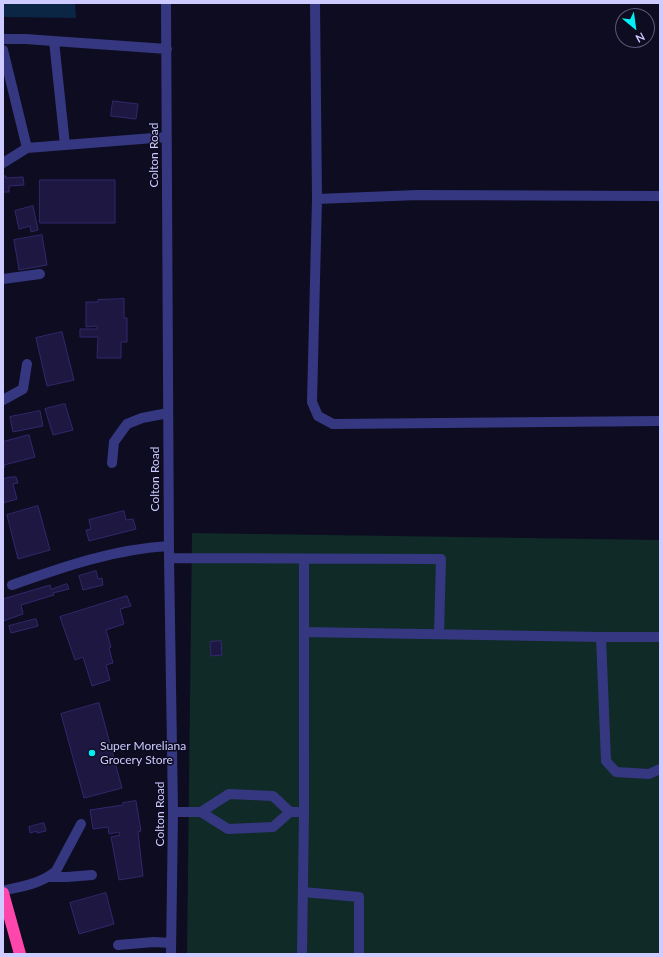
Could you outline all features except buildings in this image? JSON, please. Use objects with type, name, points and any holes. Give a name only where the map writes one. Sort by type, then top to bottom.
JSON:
[{"type":"highway","points":[[3,892],[20,954]]},
{"type":"street","name":"Colton Road","points":[[166,3],[169,558],[173,812],[171,954]]},
{"type":"street","points":[[315,3],[317,199],[312,402],[318,416],[333,424],[660,421]]},
{"type":"street","points":[[3,39],[24,39],[167,49]]},
{"type":"street","points":[[54,41],[65,145]]},
{"type":"street","points":[[3,50],[26,148]]},
{"type":"street","points":[[3,163],[26,148],[166,137]]},
{"type":"street","points":[[317,199],[418,195],[660,196]]},
{"type":"street","points":[[3,279],[40,274]]},
{"type":"street","points":[[3,400],[23,389],[27,364]]},
{"type":"street","points":[[112,463],[114,442],[127,424],[142,418],[168,414]]},
{"type":"street","points":[[12,585],[77,562],[143,547],[169,546]]},
{"type":"street","points":[[169,558],[441,559],[439,634]]},
{"type":"street","points":[[302,954],[304,812],[304,559]]},
{"type":"street","points":[[304,632],[660,637]]},
{"type":"street","points":[[601,637],[606,761],[616,772],[649,774],[660,769]]},
{"type":"street","points":[[201,812],[229,794],[273,796],[290,812]]},
{"type":"street","points":[[173,812],[201,812],[228,829],[272,827],[290,812],[304,812]]},
{"type":"street","points":[[3,892],[40,882],[50,877],[56,871],[81,824]]},
{"type":"street","points":[[50,877],[92,875]]},
{"type":"street","points":[[303,892],[359,896],[359,954]]},
{"type":"street","points":[[118,945],[154,942],[171,943]]},
{"type":"green space","points":[[192,533],[660,540],[660,954],[187,954]]},
{"type":"water","points":[[3,3],[75,3],[76,18],[3,17]]},
{"type":"place","name":"Super Moreliana Grocery Store","points":[[92,753]]}]
